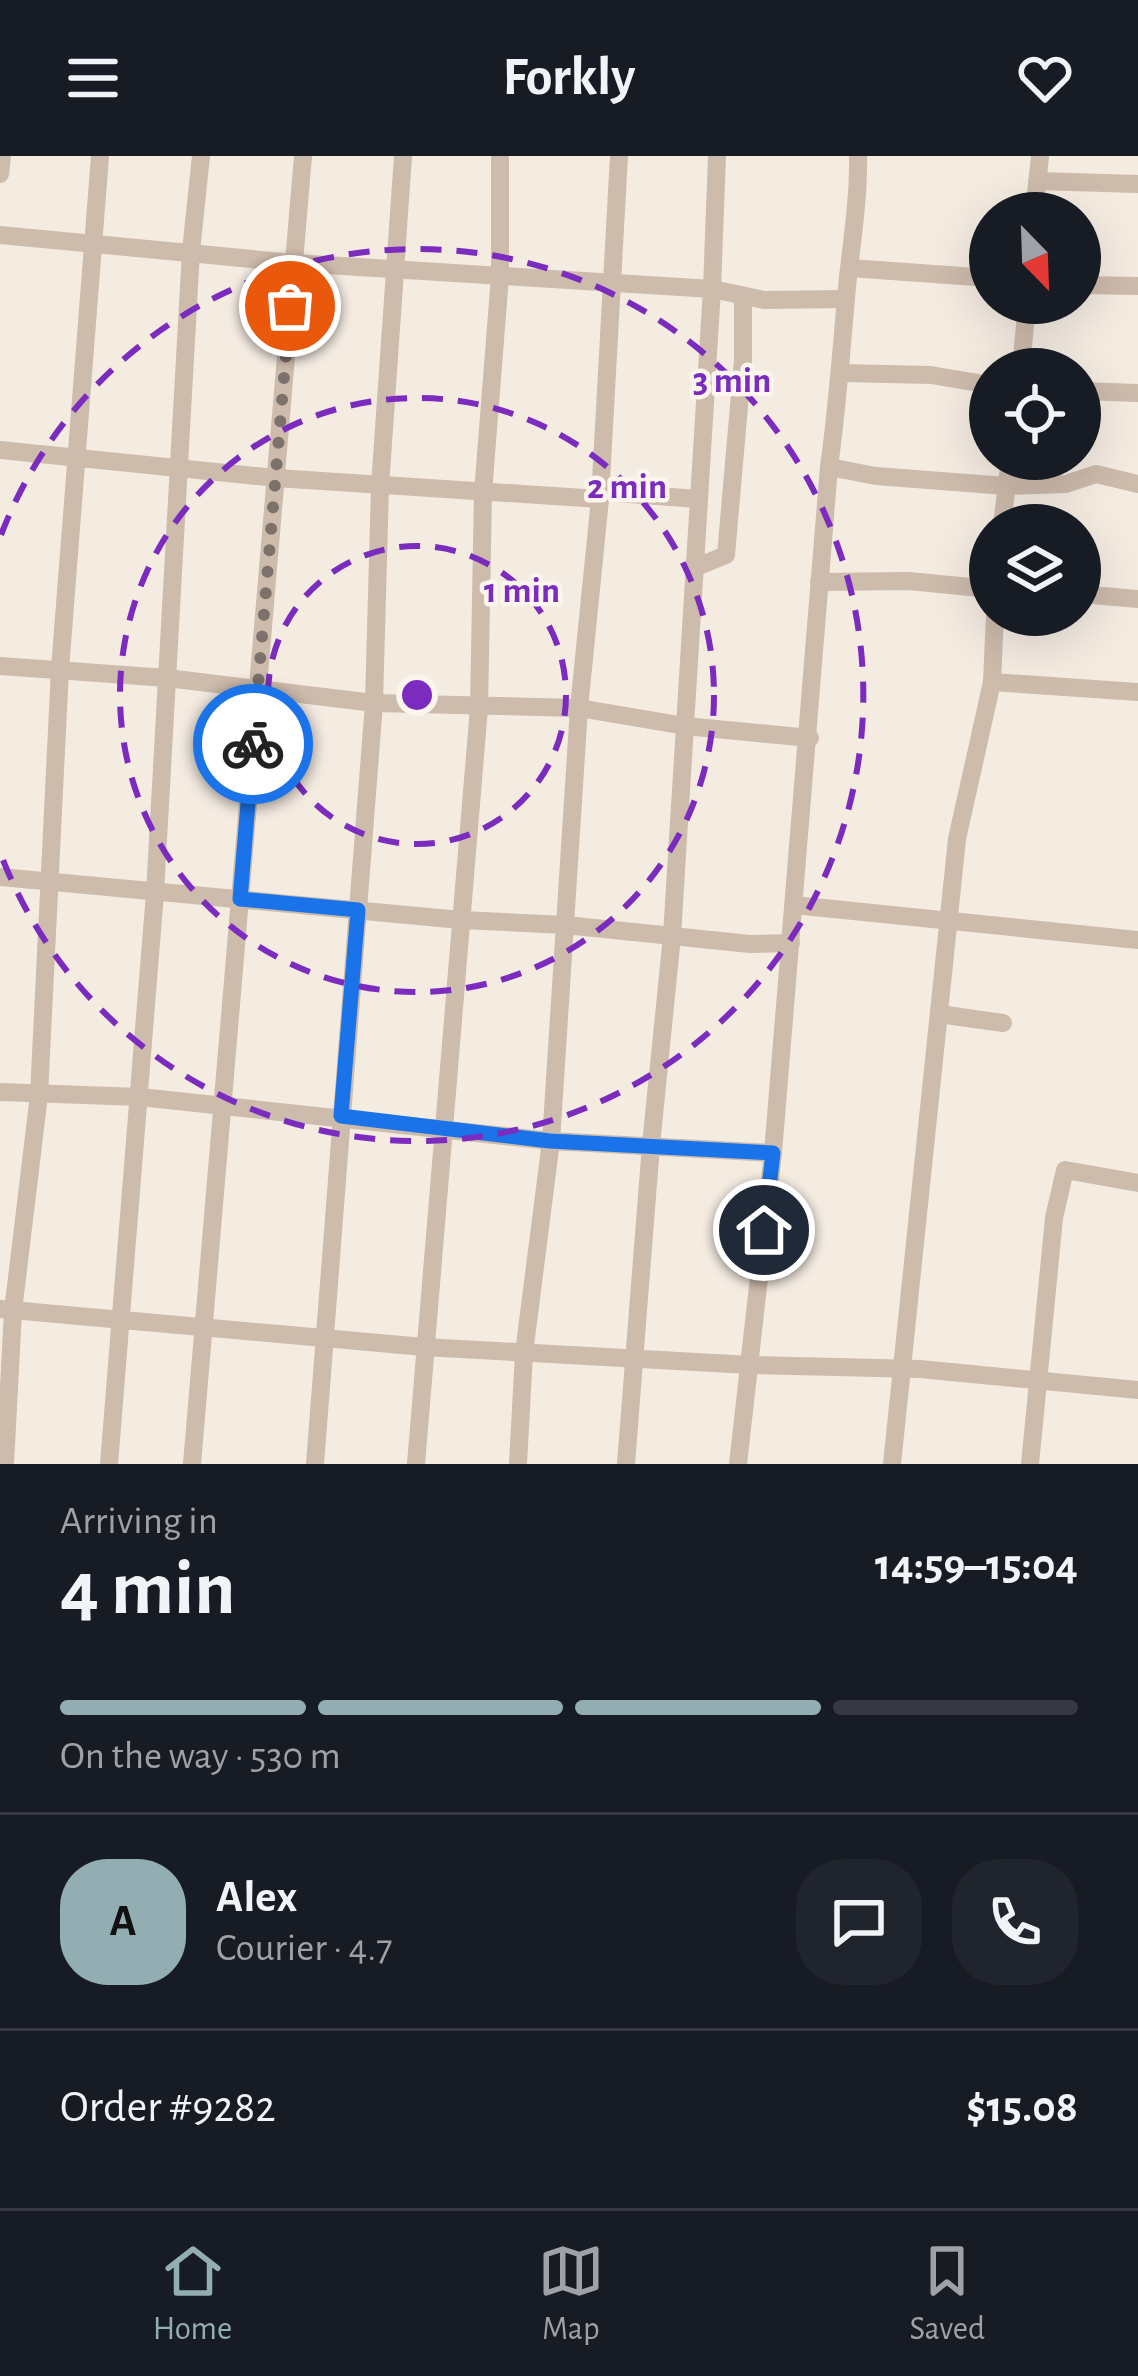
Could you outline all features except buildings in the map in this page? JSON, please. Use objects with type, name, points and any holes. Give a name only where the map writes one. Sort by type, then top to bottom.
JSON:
[{"type":"street","points":[[0,174],[2,156]]},
{"type":"street","points":[[5,1464],[6,1310],[39,1095],[60,669],[100,156]]},
{"type":"street","points":[[109,1464],[155,892],[191,251],[201,156]]},
{"type":"street","points":[[192,1464],[303,156]]},
{"type":"street","points":[[315,1464],[374,703],[380,486],[404,156]]},
{"type":"street","points":[[416,1464],[479,708],[483,493],[500,276],[500,156]]},
{"type":"street","points":[[518,1464],[524,1353],[550,1141],[579,708],[600,495],[619,156]]},
{"type":"street","points":[[626,1464],[673,936],[717,156]]},
{"type":"street","points":[[738,1464],[773,1153],[829,467],[859,191],[858,156]]},
{"type":"street","points":[[1036,192],[1040,156]]},
{"type":"street","points":[[1037,181],[1138,184]]},
{"type":"street","points":[[0,235],[294,263],[712,289],[764,300],[846,298]]},
{"type":"street","points":[[850,268],[969,276]]},
{"type":"street","points":[[1101,285],[1138,286]]},
{"type":"street","points":[[694,568],[726,555],[743,296]]},
{"type":"street","points":[[842,374],[931,375],[969,381]]},
{"type":"street","points":[[1101,391],[1138,392]]},
{"type":"street","points":[[0,450],[380,486],[699,499]]},
{"type":"street","points":[[829,467],[876,476],[1006,486],[1066,484],[1096,474],[1138,484]]},
{"type":"street","points":[[1004,504],[1007,480]]},
{"type":"street","points":[[819,582],[908,581],[969,587]]},
{"type":"street","points":[[1101,596],[1138,599]]},
{"type":"street","points":[[892,1464],[957,839],[992,682],[993,636]]},
{"type":"street","points":[[0,666],[167,678],[374,703],[579,708],[685,726],[810,738]]},
{"type":"street","points":[[992,682],[1138,692]]},
{"type":"street","points":[[0,877],[461,920],[791,944]]},
{"type":"street","points":[[794,905],[1138,940]]},
{"type":"street","points":[[939,1014],[1003,1023]]},
{"type":"street","points":[[0,1092],[140,1097],[550,1141],[773,1153]]},
{"type":"street","points":[[1030,1464],[1054,1219],[1065,1170],[1138,1184]]},
{"type":"street","points":[[6,1310],[424,1347],[901,1372],[920,1369],[1138,1390]]},
{"type":"way so far","points":[[253,744],[290,306]]},
{"type":"route","points":[[253,744],[240,899],[358,910],[341,1116],[550,1141],[773,1153],[764,1230]]}]
